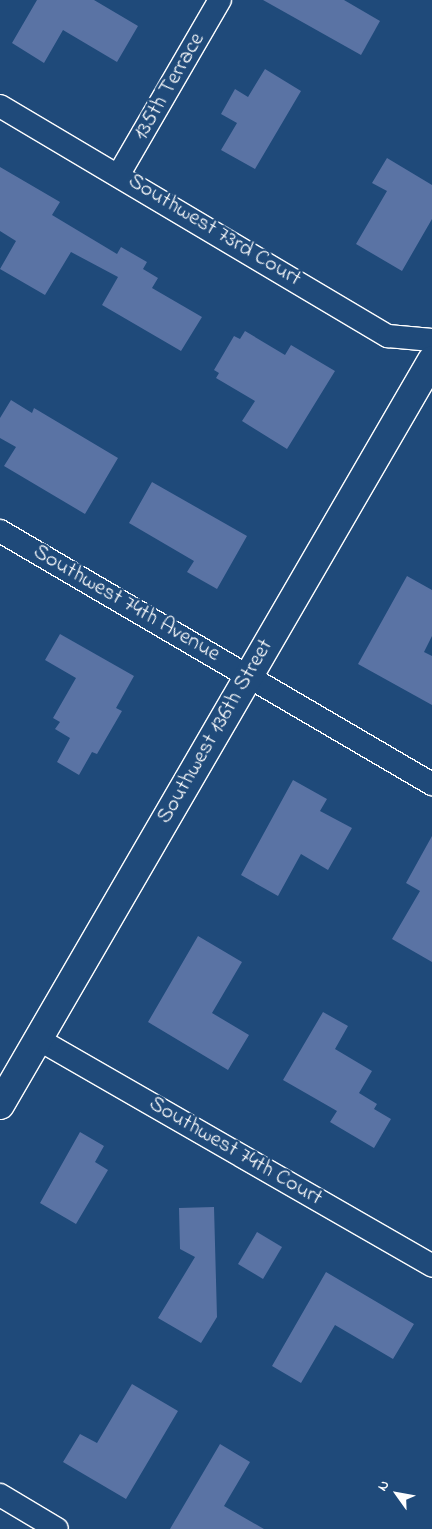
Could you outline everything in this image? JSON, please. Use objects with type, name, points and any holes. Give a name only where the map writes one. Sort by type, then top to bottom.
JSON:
[{"type":"street","name":"135th Terrace","points":[[118,174],[220,0]]},
{"type":"street","name":"Southwest 73rd Court","points":[[0,106],[118,174],[388,336],[432,340]]},
{"type":"street","name":"Southwest 136th Street","points":[[0,1105],[432,360]]},
{"type":"street","name":"Southwest 74th Avenue","points":[[0,531],[432,784]]},
{"type":"street","name":"Southwest 74th Court","points":[[38,1039],[432,1266]]},
{"type":"street","points":[[0,1495],[57,1529]]},
{"type":"building","points":[[37,0],[94,0],[138,26],[117,62],[63,30],[44,63],[12,43]]},
{"type":"building","points":[[263,0],[344,0],[380,21],[361,55]]},
{"type":"building","points":[[265,69],[301,91],[255,169],[221,150],[237,123],[221,114],[235,89],[248,97]]},
{"type":"building","points":[[387,158],[432,185],[432,219],[402,271],[356,244],[387,191],[372,183]]},
{"type":"building","points":[[0,167],[60,202],[52,215],[117,254],[121,247],[147,262],[143,269],[158,278],[152,288],[202,317],[181,351],[102,305],[118,277],[71,252],[45,295],[0,269],[16,241],[0,231]]},
{"type":"building","points":[[245,331],[285,355],[291,345],[335,371],[287,449],[242,421],[255,401],[216,378],[219,373],[214,370],[234,336],[240,339]]},
{"type":"building","points":[[11,400],[32,413],[34,408],[118,458],[85,514],[4,466],[16,447],[0,438],[0,418]]},
{"type":"building","points":[[152,482],[247,536],[217,589],[187,572],[194,561],[129,523]]},
{"type":"building","points":[[407,576],[432,590],[432,636],[424,652],[432,656],[432,705],[358,664]]},
{"type":"building","points":[[60,634],[134,676],[116,708],[122,711],[97,754],[92,752],[79,775],[57,762],[70,738],[55,729],[60,722],[53,718],[76,678],[45,660]]},
{"type":"building","points":[[293,780],[327,799],[320,811],[352,828],[328,870],[301,854],[278,896],[241,875]]},
{"type":"building","points":[[432,836],[432,962],[392,939],[420,891],[406,883]]},
{"type":"building","points":[[198,936],[242,962],[212,1013],[249,1035],[228,1070],[148,1022]]},
{"type":"building","points":[[323,1012],[348,1026],[335,1049],[372,1071],[359,1093],[377,1104],[374,1109],[391,1119],[374,1148],[330,1122],[337,1111],[283,1080]]},
{"type":"building","points":[[80,1132],[104,1146],[95,1162],[108,1170],[76,1224],[40,1203]]},
{"type":"building","points":[[214,1207],[217,1317],[201,1343],[158,1318],[195,1257],[180,1249],[179,1208]]},
{"type":"building","points":[[257,1232],[282,1247],[263,1279],[238,1264]]},
{"type":"building","points":[[326,1272],[414,1324],[393,1359],[335,1325],[301,1383],[272,1366]]},
{"type":"building","points":[[132,1384],[178,1411],[126,1499],[63,1462],[80,1434],[97,1443]]},
{"type":"building","points":[[220,1444],[250,1462],[224,1506],[264,1529],[170,1529]]}]
